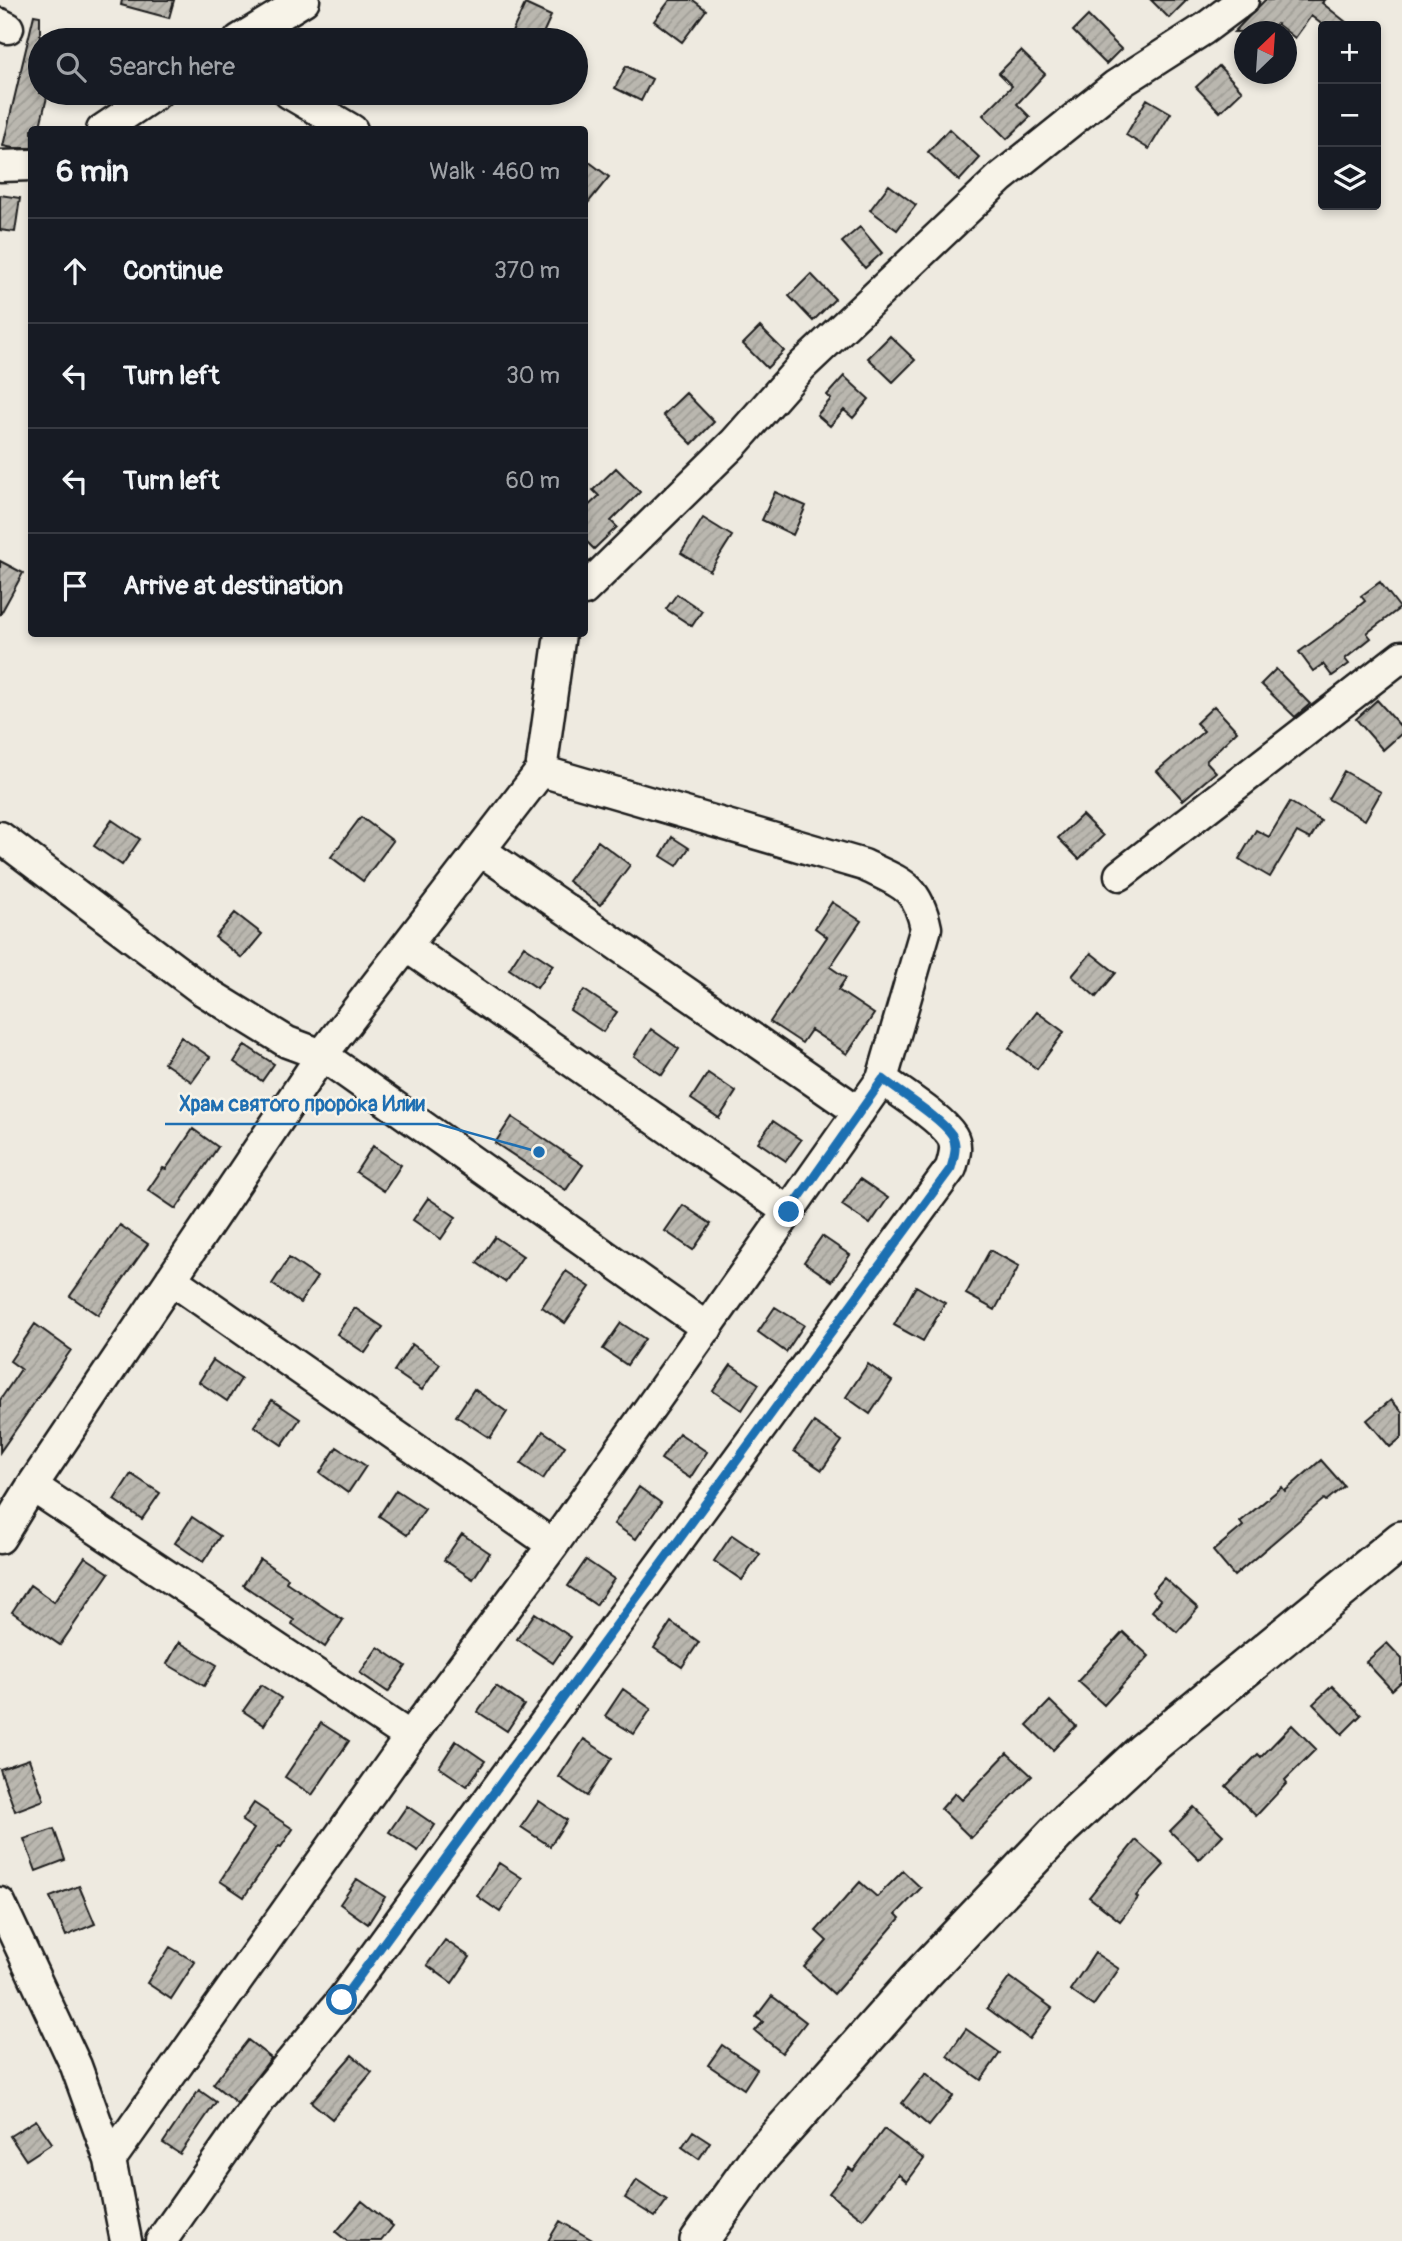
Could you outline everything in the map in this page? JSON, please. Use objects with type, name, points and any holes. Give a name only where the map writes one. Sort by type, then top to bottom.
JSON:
[{"type":"main road","points":[[699,2241],[757,2160],[967,1925],[1062,1827],[1144,1751],[1402,1540]]},
{"type":"street","points":[[588,586],[735,442],[802,366],[1000,178],[1115,86],[1204,29],[1243,0]]},
{"type":"street","points":[[258,28],[300,1]]},
{"type":"street","points":[[108,126],[139,105]]},
{"type":"street","points":[[309,105],[345,126]]},
{"type":"street","points":[[0,166],[28,165]]},
{"type":"street","points":[[0,1538],[32,1486],[322,1055],[541,771],[560,637]]},
{"type":"street","points":[[1120,876],[1402,656]]},
{"type":"street","points":[[110,2160],[410,1737],[553,1545],[883,1079],[926,928],[922,908],[908,886],[864,865],[541,771]]},
{"type":"street","points":[[0,836],[201,989],[287,1042],[322,1055],[707,1328]]},
{"type":"street","points":[[480,850],[859,1112]]},
{"type":"street","points":[[406,946],[789,1212]]},
{"type":"street","points":[[161,2241],[262,2097],[342,2000],[951,1168],[956,1151],[953,1136],[883,1079]]},
{"type":"street","points":[[171,1279],[553,1545]]},
{"type":"street","points":[[32,1486],[410,1737]]},
{"type":"street","points":[[0,1903],[76,2066],[110,2160],[126,2241]]},
{"type":"building","points":[[122,0],[174,0],[169,18],[121,5]]},
{"type":"building","points":[[670,0],[693,0],[706,10],[682,42],[654,21]]},
{"type":"building","points":[[1151,0],[1187,0],[1169,18]]},
{"type":"building","points":[[1265,0],[1325,0],[1322,3],[1345,21],[1318,21],[1311,16],[1297,35],[1297,21],[1245,21]]},
{"type":"building","points":[[525,4],[551,16],[546,28],[514,28]]},
{"type":"building","points":[[34,15],[40,16],[40,28],[31,28]]},
{"type":"building","points":[[1088,16],[1121,49],[1106,64],[1073,31]]},
{"type":"building","points":[[28,40],[28,105],[45,105],[40,126],[28,126],[28,148],[3,146]]},
{"type":"building","points":[[1021,51],[1045,74],[1017,104],[1030,117],[1007,139],[983,115],[1012,86],[999,73]]},
{"type":"building","points":[[626,66],[652,79],[641,101],[615,88]]},
{"type":"building","points":[[1219,66],[1242,91],[1220,112],[1196,87]]},
{"type":"building","points":[[1147,99],[1171,113],[1149,149],[1126,135]]},
{"type":"building","points":[[949,129],[980,158],[959,181],[928,152]]},
{"type":"building","points":[[588,161],[609,177],[588,203]]},
{"type":"building","points":[[889,185],[916,205],[897,230],[870,210]]},
{"type":"building","points":[[0,195],[20,198],[15,232],[0,230]]},
{"type":"building","points":[[860,227],[882,253],[865,268],[842,242]]},
{"type":"building","points":[[811,274],[835,299],[813,321],[789,296]]},
{"type":"building","points":[[760,327],[784,351],[767,368],[743,344]]},
{"type":"building","points":[[890,336],[915,360],[893,382],[868,358]]},
{"type":"building","points":[[844,376],[869,399],[853,418],[844,410],[830,426],[817,415],[831,399],[827,395]]},
{"type":"building","points":[[686,393],[714,422],[692,444],[663,415]]},
{"type":"building","points":[[616,468],[640,492],[611,521],[617,527],[594,549],[588,543],[588,506],[599,496],[593,490]]},
{"type":"building","points":[[775,492],[806,506],[793,535],[762,520]]},
{"type":"building","points":[[703,518],[732,536],[710,571],[681,553]]},
{"type":"building","points":[[0,561],[23,573],[0,615]]},
{"type":"building","points":[[1380,582],[1400,608],[1367,633],[1371,638],[1345,659],[1349,664],[1332,676],[1323,664],[1313,671],[1299,652],[1365,601],[1361,596]]},
{"type":"building","points":[[677,594],[702,611],[692,626],[666,609]]},
{"type":"building","points":[[1276,669],[1310,704],[1295,717],[1261,684]]},
{"type":"building","points":[[1377,700],[1402,728],[1402,733],[1383,750],[1356,719]]},
{"type":"building","points":[[1214,706],[1237,731],[1206,761],[1216,772],[1183,800],[1157,771],[1204,731],[1196,723]]},
{"type":"building","points":[[1344,771],[1381,792],[1365,820],[1328,799]]},
{"type":"building","points":[[1290,802],[1321,821],[1310,839],[1297,832],[1270,877],[1239,859],[1256,830],[1269,837]]},
{"type":"building","points":[[1082,815],[1103,836],[1079,859],[1058,838]]},
{"type":"building","points":[[361,817],[393,841],[363,881],[331,857]]},
{"type":"building","points":[[112,820],[140,839],[122,865],[94,846]]},
{"type":"building","points":[[672,837],[689,848],[677,866],[661,856]]},
{"type":"building","points":[[598,841],[630,865],[600,905],[568,881]]},
{"type":"building","points":[[832,902],[861,921],[830,967],[846,978],[838,990],[874,1014],[847,1054],[811,1030],[802,1043],[770,1022],[827,937],[815,928]]},
{"type":"building","points":[[235,913],[262,934],[242,958],[215,937]]},
{"type":"building","points":[[524,946],[553,965],[537,988],[509,969]]},
{"type":"building","points":[[1091,953],[1116,973],[1096,997],[1072,976]]},
{"type":"building","points":[[584,990],[617,1012],[603,1032],[570,1010]]},
{"type":"building","points":[[1037,1012],[1064,1032],[1037,1069],[1009,1048]]},
{"type":"building","points":[[651,1029],[679,1049],[662,1075],[634,1056]]},
{"type":"building","points":[[181,1037],[210,1057],[192,1082],[164,1063]]},
{"type":"building","points":[[245,1045],[274,1064],[262,1081],[234,1062]]},
{"type":"building","points":[[708,1073],[736,1092],[719,1118],[691,1099]]},
{"type":"building","points":[[512,1117],[583,1165],[566,1190],[495,1143]]},
{"type":"building","points":[[773,1121],[801,1140],[786,1161],[758,1142]]},
{"type":"building","points":[[193,1129],[218,1147],[176,1209],[148,1190]]},
{"type":"building","points":[[373,1146],[401,1165],[384,1191],[356,1172]]},
{"type":"building","points":[[860,1179],[888,1198],[870,1224],[842,1205]]},
{"type":"building","points":[[428,1198],[456,1217],[441,1239],[413,1220]]},
{"type":"building","points":[[683,1205],[711,1224],[693,1250],[665,1231]]},
{"type":"building","points":[[120,1225],[148,1244],[98,1315],[70,1296]]},
{"type":"building","points":[[822,1236],[850,1255],[832,1281],[804,1262]]},
{"type":"building","points":[[495,1237],[523,1256],[505,1282],[477,1263]]},
{"type":"building","points":[[990,1250],[1019,1266],[995,1310],[966,1294]]},
{"type":"building","points":[[289,1258],[317,1277],[300,1303],[272,1284]]},
{"type":"building","points":[[566,1271],[590,1287],[565,1323],[542,1307]]},
{"type":"building","points":[[916,1286],[945,1303],[923,1341],[894,1325]]},
{"type":"building","points":[[775,1307],[804,1325],[786,1352],[758,1332]]},
{"type":"building","points":[[355,1308],[383,1327],[365,1353],[337,1334]]},
{"type":"building","points":[[621,1323],[645,1339],[627,1365],[603,1349]]},
{"type":"building","points":[[35,1324],[71,1350],[0,1452],[0,1400],[21,1369],[10,1361]]},
{"type":"building","points":[[412,1344],[440,1364],[422,1390],[394,1371]]},
{"type":"building","points":[[213,1360],[241,1379],[227,1401],[199,1382]]},
{"type":"building","points":[[868,1364],[892,1381],[870,1414],[846,1397]]},
{"type":"building","points":[[731,1365],[759,1384],[742,1410],[713,1391]]},
{"type":"building","points":[[474,1389],[507,1412],[490,1438],[456,1416]]},
{"type":"building","points":[[272,1400],[300,1419],[282,1445],[254,1426]]},
{"type":"building","points":[[1391,1400],[1402,1412],[1402,1437],[1390,1447],[1367,1420]]},
{"type":"building","points":[[814,1422],[842,1441],[822,1470],[794,1451]]},
{"type":"building","points":[[543,1431],[565,1446],[543,1479],[521,1464]]},
{"type":"building","points":[[679,1433],[707,1452],[690,1478],[661,1459]]},
{"type":"building","points":[[337,1447],[366,1466],[348,1493],[320,1473]]},
{"type":"building","points":[[1321,1460],[1344,1486],[1326,1501],[1324,1499],[1234,1576],[1213,1551],[1243,1526],[1240,1522],[1282,1487],[1285,1491]]},
{"type":"building","points":[[131,1474],[160,1493],[142,1519],[114,1500]]},
{"type":"building","points":[[639,1487],[661,1503],[636,1539],[614,1524]]},
{"type":"building","points":[[396,1490],[425,1509],[407,1535],[379,1516]]},
{"type":"building","points":[[192,1517],[220,1536],[203,1562],[175,1543]]},
{"type":"building","points":[[462,1534],[490,1553],[473,1579],[444,1560]]},
{"type":"building","points":[[732,1535],[760,1554],[742,1580],[714,1561]]},
{"type":"building","points":[[85,1557],[109,1573],[60,1645],[12,1612],[30,1585],[54,1602]]},
{"type":"building","points":[[260,1559],[288,1578],[286,1582],[343,1620],[325,1647],[292,1624],[294,1620],[243,1585]]},
{"type":"building","points":[[586,1560],[614,1579],[596,1605],[568,1586]]},
{"type":"building","points":[[1164,1578],[1198,1608],[1177,1632],[1152,1611],[1161,1600],[1152,1592]]},
{"type":"building","points":[[535,1613],[571,1637],[553,1663],[517,1639]]},
{"type":"building","points":[[671,1622],[699,1642],[682,1667],[654,1648]]},
{"type":"building","points":[[1123,1632],[1149,1656],[1104,1705],[1078,1681]]},
{"type":"building","points":[[179,1642],[217,1665],[204,1686],[167,1664]]},
{"type":"building","points":[[1387,1643],[1402,1659],[1402,1681],[1392,1690],[1366,1662]]},
{"type":"building","points":[[378,1647],[406,1666],[388,1692],[360,1673]]},
{"type":"building","points":[[261,1685],[281,1698],[264,1725],[243,1711]]},
{"type":"building","points":[[496,1686],[524,1705],[507,1731],[478,1712]]},
{"type":"building","points":[[1332,1686],[1361,1715],[1342,1734],[1313,1704]]},
{"type":"building","points":[[623,1689],[651,1709],[634,1734],[605,1716]]},
{"type":"building","points":[[1050,1701],[1076,1726],[1053,1750],[1027,1725]]},
{"type":"building","points":[[321,1723],[349,1741],[312,1795],[285,1777]]},
{"type":"building","points":[[1292,1725],[1316,1749],[1285,1780],[1287,1783],[1256,1816],[1226,1786],[1258,1754],[1261,1757]]},
{"type":"building","points":[[584,1739],[612,1758],[587,1796],[559,1777]]},
{"type":"building","points":[[456,1741],[485,1761],[467,1786],[439,1767]]},
{"type":"building","points":[[1007,1753],[1032,1776],[971,1838],[941,1809],[955,1793],[962,1800]]},
{"type":"building","points":[[29,1759],[44,1800],[15,1811],[0,1769]]},
{"type":"building","points":[[539,1801],[567,1820],[550,1846],[521,1827]]},
{"type":"building","points":[[254,1803],[293,1829],[244,1897],[220,1881],[254,1829],[242,1821]]},
{"type":"building","points":[[407,1806],[435,1825],[418,1851],[389,1832]]},
{"type":"building","points":[[1194,1807],[1223,1835],[1199,1860],[1170,1831]]},
{"type":"building","points":[[54,1829],[65,1860],[36,1871],[24,1839]]},
{"type":"building","points":[[1136,1840],[1164,1865],[1136,1896],[1138,1898],[1120,1921],[1089,1897]]},
{"type":"building","points":[[499,1863],[522,1878],[500,1912],[477,1896]]},
{"type":"building","points":[[903,1871],[921,1888],[896,1914],[900,1918],[834,1994],[804,1967],[827,1941],[816,1931],[860,1882],[877,1897]]},
{"type":"building","points":[[357,1879],[385,1897],[368,1924],[340,1904]]},
{"type":"building","points":[[79,1886],[95,1924],[66,1936],[50,1897]]},
{"type":"building","points":[[445,1940],[470,1957],[452,1983],[427,1965]]},
{"type":"building","points":[[170,1947],[195,1962],[171,1999],[147,1983]]},
{"type":"building","points":[[1095,1953],[1119,1969],[1093,2006],[1070,1990]]},
{"type":"building","points":[[1010,1977],[1052,2008],[1029,2039],[987,2008]]},
{"type":"building","points":[[772,1996],[806,2022],[782,2053],[755,2031],[763,2022],[756,2017]]},
{"type":"building","points":[[966,2029],[1000,2053],[981,2080],[947,2056]]},
{"type":"building","points":[[248,2040],[271,2058],[237,2103],[213,2084]]},
{"type":"building","points":[[722,2045],[757,2069],[744,2089],[708,2065]]},
{"type":"building","points":[[352,2055],[372,2072],[332,2119],[311,2102]]},
{"type":"building","points":[[926,2073],[953,2096],[929,2126],[902,2103]]},
{"type":"building","points":[[199,2090],[216,2102],[180,2154],[163,2143]]},
{"type":"building","points":[[36,2120],[52,2143],[26,2160],[10,2136]]},
{"type":"building","points":[[884,2129],[924,2159],[907,2182],[898,2174],[863,2219],[829,2193],[849,2168],[853,2171]]},
{"type":"building","points":[[693,2131],[710,2142],[699,2159],[682,2147]]},
{"type":"building","points":[[637,2180],[667,2200],[655,2217],[625,2198]]},
{"type":"building","points":[[362,2201],[393,2226],[381,2241],[347,2241],[336,2232]]},
{"type":"building","points":[[560,2221],[594,2241],[548,2241]]},
{"type":"place","name":"Храм святого пророка Илии","points":[[539,1152]]},
{"type":"route","points":[[342,2000],[951,1168],[956,1151],[953,1136],[883,1079],[789,1212]]}]
